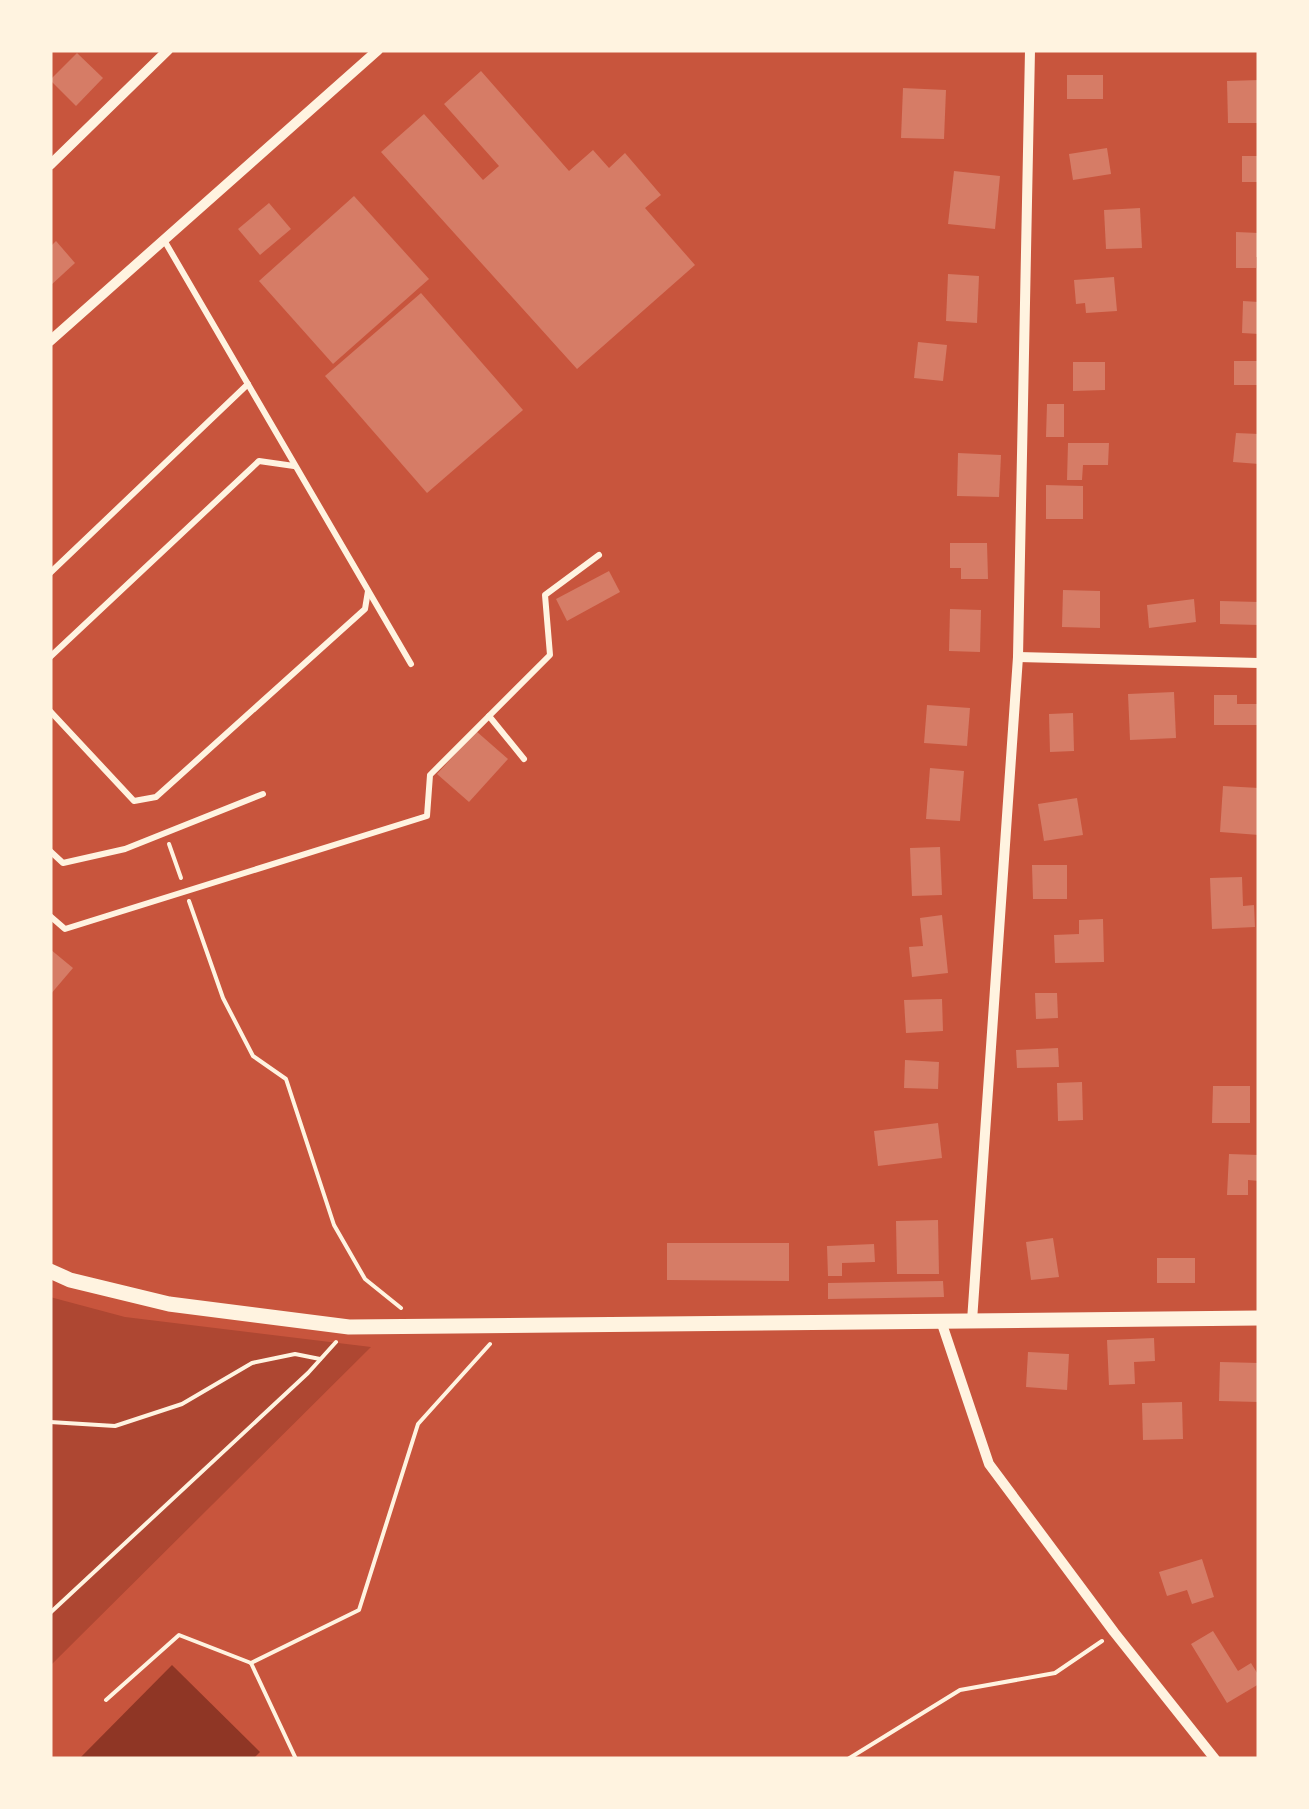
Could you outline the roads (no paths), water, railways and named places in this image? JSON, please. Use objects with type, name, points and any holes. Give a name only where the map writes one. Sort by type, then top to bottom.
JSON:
[{"type":"street","points":[[50,165],[168,50]]},
{"type":"street","points":[[50,341],[378,50]]},
{"type":"street","points":[[974,1321],[1018,657],[1030,50]]},
{"type":"street","points":[[1018,657],[1259,663]]},
{"type":"street","points":[[50,1271],[70,1280],[168,1304],[349,1327],[1259,1318]]},
{"type":"street","points":[[942,1321],[989,1464],[1215,1759]]},
{"type":"lane","points":[[164,239],[410,664]]},
{"type":"lane","points":[[50,573],[248,384]]},
{"type":"lane","points":[[50,657],[259,461],[296,466]]},
{"type":"lane","points":[[50,916],[65,929],[427,816],[430,775],[550,654],[544,594],[599,554]]},
{"type":"lane","points":[[50,711],[134,801],[156,796],[364,609],[368,591]]},
{"type":"lane","points":[[489,716],[524,759]]},
{"type":"lane","points":[[50,851],[63,863],[124,849],[264,794]]}]
